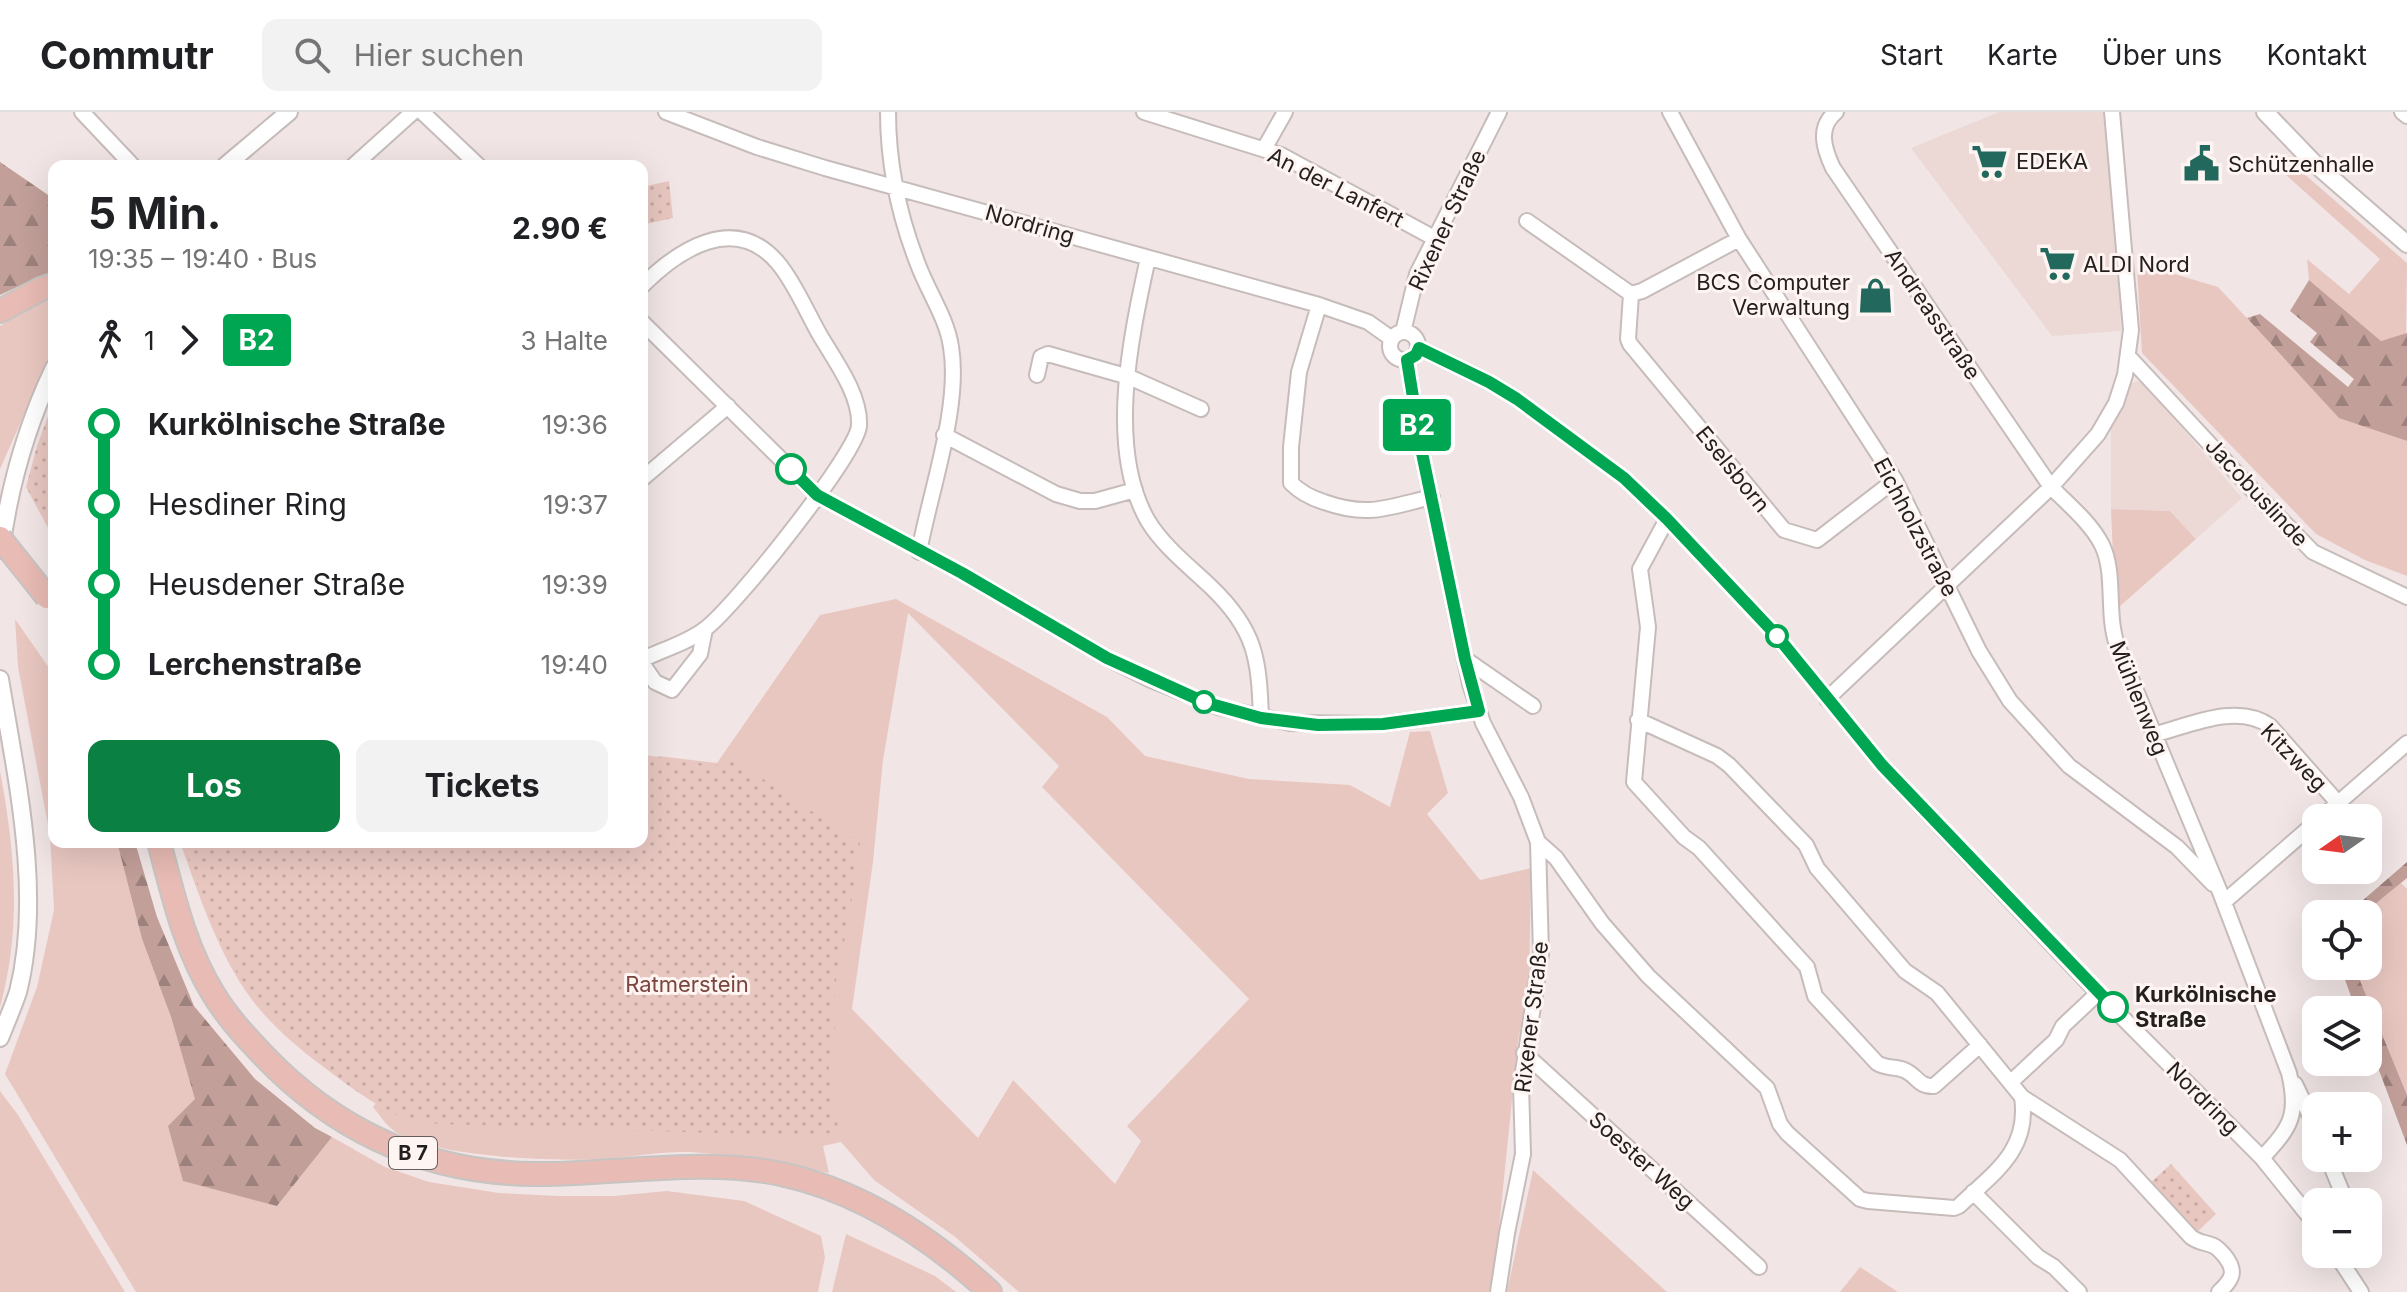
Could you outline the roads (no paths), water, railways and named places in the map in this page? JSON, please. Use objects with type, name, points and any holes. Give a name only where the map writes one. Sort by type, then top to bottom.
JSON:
[{"type":"main road","points":[[0,311],[48,287]]},
{"type":"main road","points":[[0,538],[48,598]]},
{"type":"main road","name":"B 7","points":[[161,848],[191,951],[213,995],[237,1029],[295,1088],[326,1112],[363,1133],[396,1148],[467,1168],[531,1174],[732,1167],[783,1175],[861,1202],[927,1240],[990,1292]]},
{"type":"street","points":[[82,112],[127,160]]},
{"type":"street","points":[[232,160],[289,112]]},
{"type":"street","points":[[360,160],[413,112]]},
{"type":"street","points":[[422,112],[473,160]]},
{"type":"street","name":"Nordring","points":[[666,112],[757,147],[825,168],[1319,305],[1398,335]]},
{"type":"street","points":[[888,112],[888,135],[896,186],[911,245],[951,346],[952,376],[944,435],[919,552]]},
{"type":"street","name":"An der Lanfert","points":[[1144,112],[1264,149],[1331,181],[1434,238]]},
{"type":"street","points":[[1264,149],[1285,112]]},
{"type":"street","name":"Rixener Straße","points":[[1398,335],[1417,274],[1499,112]]},
{"type":"street","name":"Eichholzstraße","points":[[1670,112],[1739,239],[1895,480],[1979,651],[2018,712],[2069,766],[2177,847],[2222,897]]},
{"type":"street","name":"Andreasstraße","points":[[1836,112],[1825,122],[1823,137],[1833,168],[2051,487]]},
{"type":"street","points":[[1827,699],[2051,487],[2109,417],[2122,389],[2131,330],[2112,112]]},
{"type":"street","points":[[2265,112],[2314,163],[2407,244]]},
{"type":"street","points":[[2402,112],[2407,116]]},
{"type":"street","points":[[1527,221],[1631,294],[1739,239]]},
{"type":"street","points":[[648,280],[670,259],[710,239],[747,242],[763,250],[778,264],[834,359],[858,412],[855,440],[758,575],[705,629],[648,657]]},
{"type":"street","points":[[1148,258],[1137,307],[1129,377],[1125,424],[1128,467],[1148,521],[1176,556],[1227,605],[1250,639],[1259,666],[1261,718]]},
{"type":"street","name":"Eselsborn","points":[[1631,294],[1630,344],[1784,530],[1817,540],[1895,480]]},
{"type":"street","points":[[1319,305],[1299,372],[1291,447],[1291,483],[1300,492],[1351,511],[1377,510],[1432,497]]},
{"type":"street","points":[[648,328],[817,495],[1151,680],[1204,702],[1261,718],[1318,725],[1410,722],[1479,711]]},
{"type":"street","points":[[1398,335],[1416,337],[1419,348],[1416,355],[1407,360],[1394,356],[1390,350],[1398,335]]},
{"type":"street","name":"Nordring","points":[[1419,348],[1517,399],[1624,478],[1667,519],[1777,636],[1882,765],[2098,993],[2262,1158]]},
{"type":"street","points":[[1037,375],[1041,357],[1048,354],[1129,377],[1201,409]]},
{"type":"street","name":"Jacobuslinde","points":[[2129,357],[2306,546],[2331,563],[2407,597]]},
{"type":"street","name":"Rixener Straße","points":[[1407,360],[1414,410],[1465,659],[1479,711],[1490,739],[1521,797],[1538,842],[1541,954],[1521,1085],[1523,1154],[1498,1292]]},
{"type":"street","points":[[0,555],[6,513],[21,455],[48,380]]},
{"type":"street","points":[[648,474],[728,406]]},
{"type":"street","points":[[944,435],[1056,494],[1080,501],[1095,501],[1135,490]]},
{"type":"street","name":"Mühlenweg","points":[[2051,487],[2090,528],[2104,548],[2111,627],[2302,1099]]},
{"type":"street","points":[[1667,519],[1640,569],[1648,627],[1634,782],[1807,967],[1815,996],[1877,1063],[1905,1070],[1921,1085],[1930,1087],[1940,1082],[1980,1045]]},
{"type":"street","points":[[648,670],[655,682],[672,690],[700,654],[705,629]]},
{"type":"street","points":[[1465,659],[1533,706]]},
{"type":"street","points":[[0,679],[26,851],[28,914],[18,991],[0,1038]]},
{"type":"street","name":"Kitzweg","points":[[2153,735],[2226,715],[2260,720],[2270,726],[2338,803]]},
{"type":"street","points":[[1638,720],[1717,756],[1729,765],[1806,845],[1817,868],[1905,971],[1931,986],[2022,1097],[2120,1160],[2191,1237],[2201,1244],[2218,1248],[2234,1273],[2230,1282],[2219,1292]]},
{"type":"street","points":[[2338,803],[2407,743]]},
{"type":"street","points":[[2177,847],[2184,848],[2190,844],[2193,827]]},
{"type":"street","points":[[2222,897],[2302,833]]},
{"type":"street","points":[[1538,842],[1556,858],[1602,923],[1648,976],[1707,1035],[1767,1088],[1780,1124],[1787,1133],[1860,1199],[1950,1209],[1959,1206],[2016,1148],[2022,1097]]},
{"type":"street","points":[[2011,1082],[2056,1040],[2063,1026],[2098,993]]},
{"type":"street","name":"Soester Weg","points":[[1524,1053],[1759,1267]]},
{"type":"street","name":"Mühlenweg","points":[[2262,1158],[2284,1135],[2292,1119],[2294,1098],[2289,1073]]},
{"type":"street","points":[[2262,1158],[2302,1208]]},
{"type":"street","points":[[1973,1192],[2042,1261],[2054,1267],[2079,1292]]},
{"type":"street","points":[[2345,1268],[2361,1292]]},
{"type":"place","name":"EDEKA","points":[[1990,161]]},
{"type":"place","name":"Schützenhalle","points":[[2202,164]]},
{"type":"place","name":"ALDI Nord","points":[[2057,264]]},
{"type":"place","name":"BCS Computer Verwaltung","points":[[1876,295]]},
{"type":"place","name":"Kurkölnische Straße","points":[[2113,1007]]},
{"type":"park label","name":"Ratmerstein","points":[[687,984]]}]
